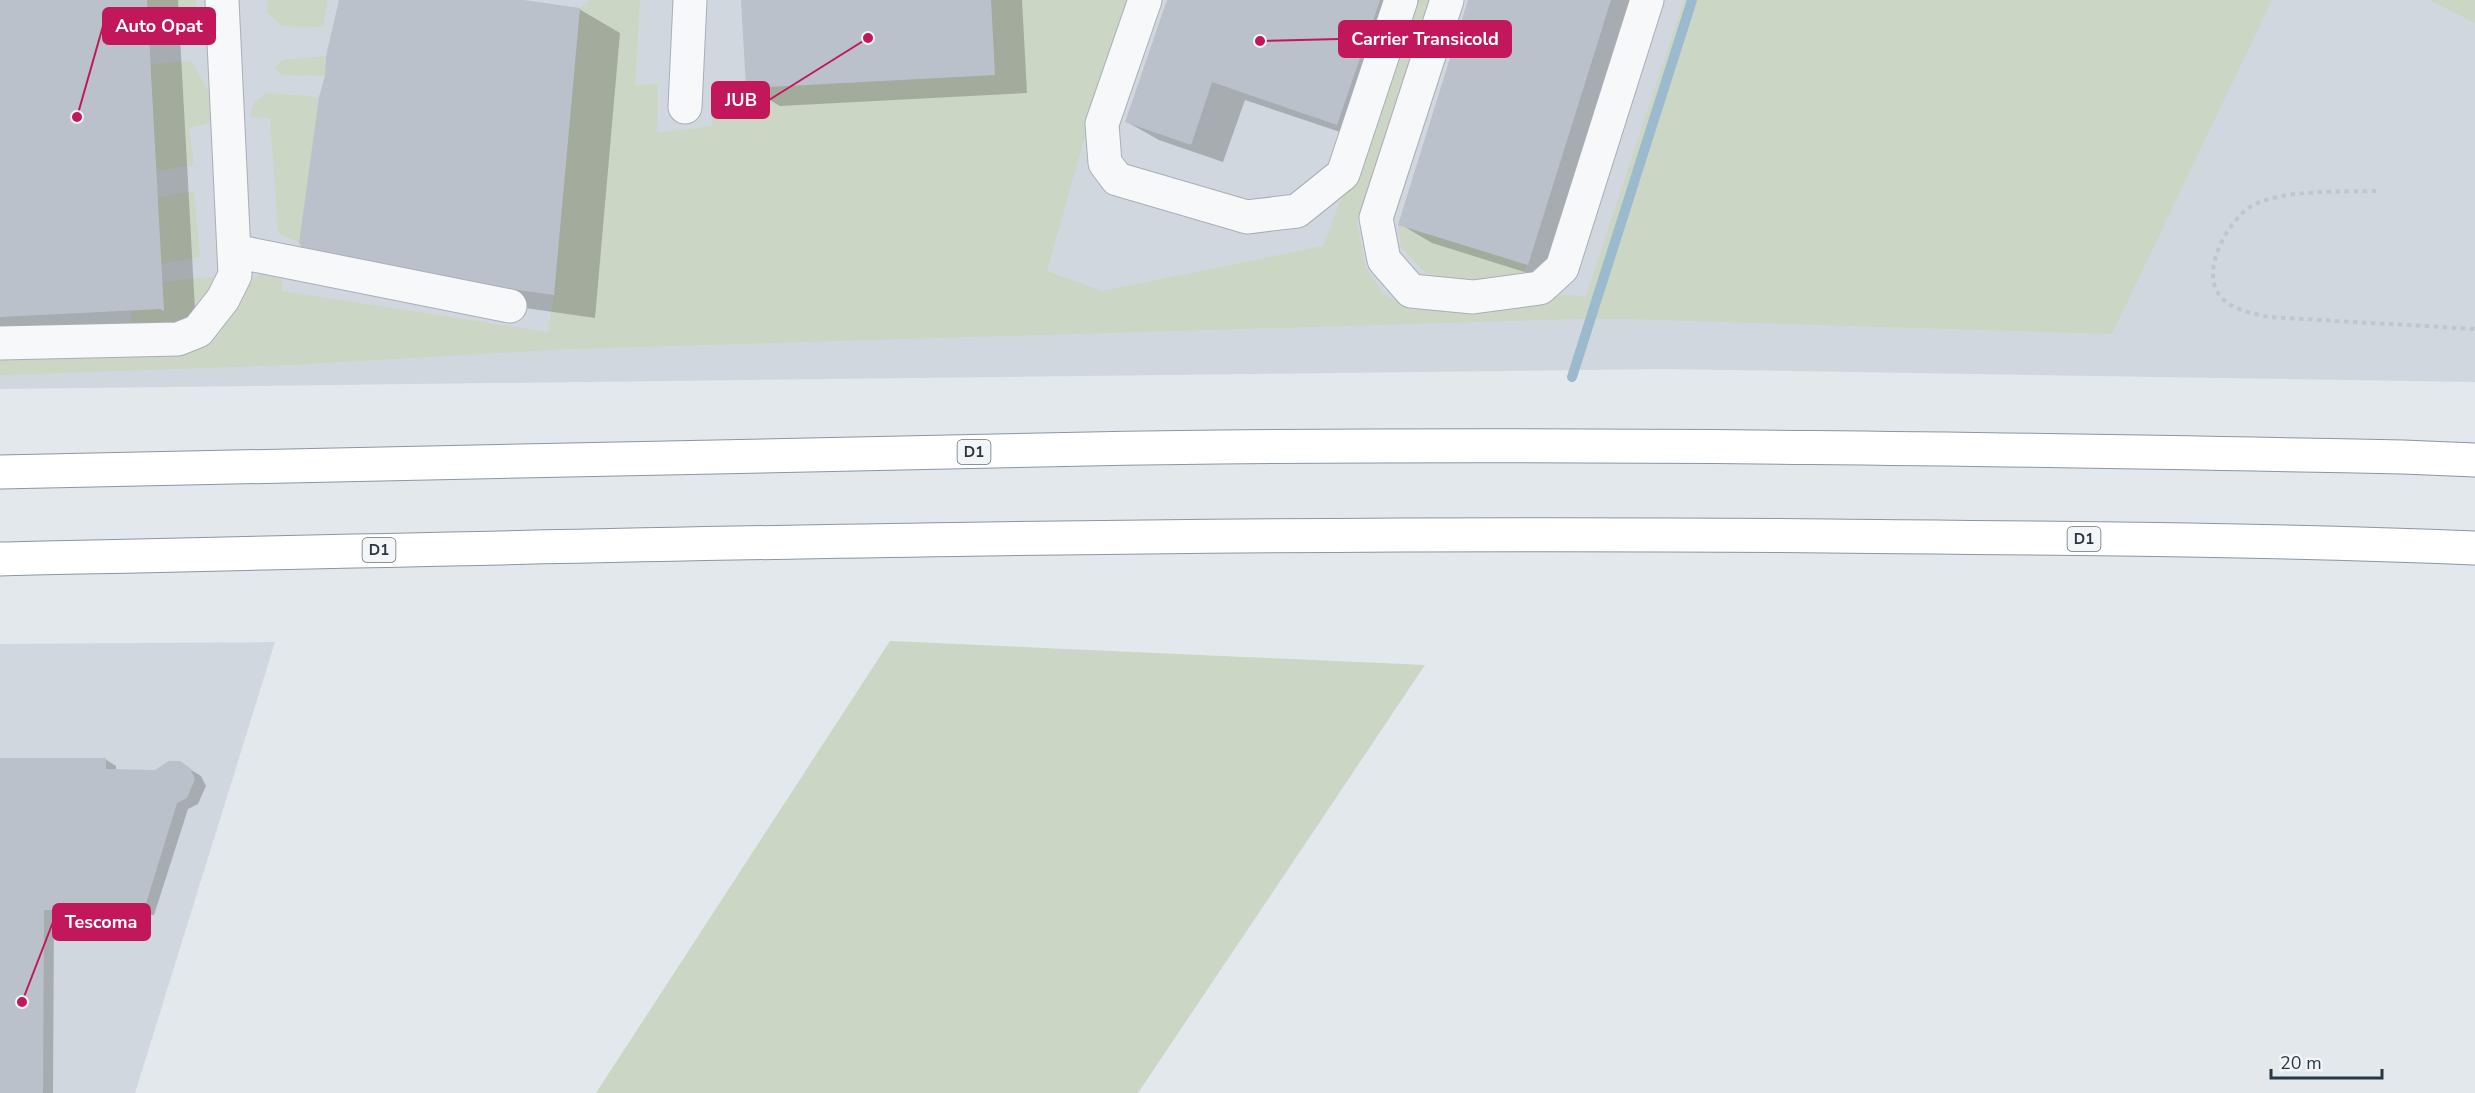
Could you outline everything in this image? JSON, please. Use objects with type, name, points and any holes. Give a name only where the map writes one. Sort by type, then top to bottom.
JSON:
[{"type":"highway","name":"D1","points":[[0,472],[1220,447],[1937,448],[2391,456],[2475,460]]},
{"type":"highway","name":"D1","points":[[0,559],[735,542],[1224,535],[1693,534],[2475,548]]},
{"type":"lane","points":[[0,342],[178,339],[198,332],[223,299],[235,275],[222,0]]},
{"type":"lane","points":[[685,107],[690,0]]},
{"type":"lane","points":[[1144,0],[1102,124],[1105,163],[1117,178],[1247,217],[1298,211],[1343,174],[1401,0]]},
{"type":"lane","points":[[1447,0],[1376,218],[1384,260],[1411,291],[1473,297],[1540,288],[1562,268],[1647,0]]},
{"type":"lane","points":[[234,251],[510,306]]},
{"type":"path","points":[[2376,191],[2297,194],[2250,207],[2232,226],[2217,248],[2212,277],[2220,298],[2238,309],[2268,317],[2475,329]]},
{"type":"shaded area","points":[[0,0],[2475,0],[2475,382],[1663,369],[0,389]]},
{"type":"shaded area","points":[[275,642],[135,1093],[0,1093],[0,644]]},
{"type":"green space","points":[[147,0],[196,0],[198,15],[190,22],[148,26]]},
{"type":"green space","points":[[267,0],[328,0],[323,27],[281,26],[267,12]]},
{"type":"green space","points":[[590,0],[640,0],[635,85],[658,84],[657,133],[712,126],[713,91],[995,75],[991,0],[1131,0],[1082,147],[1047,271],[1102,291],[1323,246],[1366,134],[1411,0],[1433,0],[1357,223],[1366,268],[1384,294],[1411,310],[1544,301],[1561,295],[1586,296],[1684,0],[2272,0],[2112,334],[1578,319],[567,349],[289,365],[0,375],[0,357],[172,351],[229,308],[260,273],[282,271],[282,291],[548,332],[554,295],[580,8]]},
{"type":"green space","points":[[2430,0],[2475,0],[2475,23]]},
{"type":"green space","points":[[326,56],[325,76],[282,75],[275,68],[282,60]]},
{"type":"green space","points":[[191,61],[213,98],[211,123],[189,128],[194,165],[156,171],[150,64]]},
{"type":"green space","points":[[267,93],[319,97],[299,243],[278,232],[270,118],[250,117],[254,102]]},
{"type":"green space","points":[[194,191],[200,257],[161,264],[157,198]]},
{"type":"green space","points":[[1398,225],[1528,265],[1520,275],[1462,283],[1424,272],[1401,247]]},
{"type":"green space","points":[[220,276],[192,323],[133,332],[131,311],[160,309],[164,311],[162,282]]},
{"type":"green space","points":[[890,641],[1425,665],[1138,1093],[596,1093]]},
{"type":"building","points":[[0,0],[147,0],[164,311],[160,309],[0,317]]},
{"type":"building","points":[[339,0],[524,0],[580,8],[554,295],[309,260],[299,243],[319,97]]},
{"type":"building","points":[[741,0],[991,0],[995,75],[746,88]]},
{"type":"building","points":[[1167,0],[1380,0],[1337,125],[1212,82],[1191,145],[1125,122]]},
{"type":"building","points":[[1468,0],[1611,0],[1528,265],[1398,225]]},
{"type":"building","points":[[0,758],[106,758],[106,769],[155,770],[169,761],[180,761],[190,768],[195,779],[187,798],[177,803],[144,910],[44,910],[43,1093],[0,1093]]},
{"type":"waterway","points":[[1572,377],[1692,0]]},
{"type":"place","name":"JUB","points":[[868,38]]},
{"type":"place","name":"Carrier Transicold","points":[[1260,41]]},
{"type":"place","name":"Auto Opat","points":[[77,117]]},
{"type":"place","name":"Tescoma","points":[[22,1002]]}]
